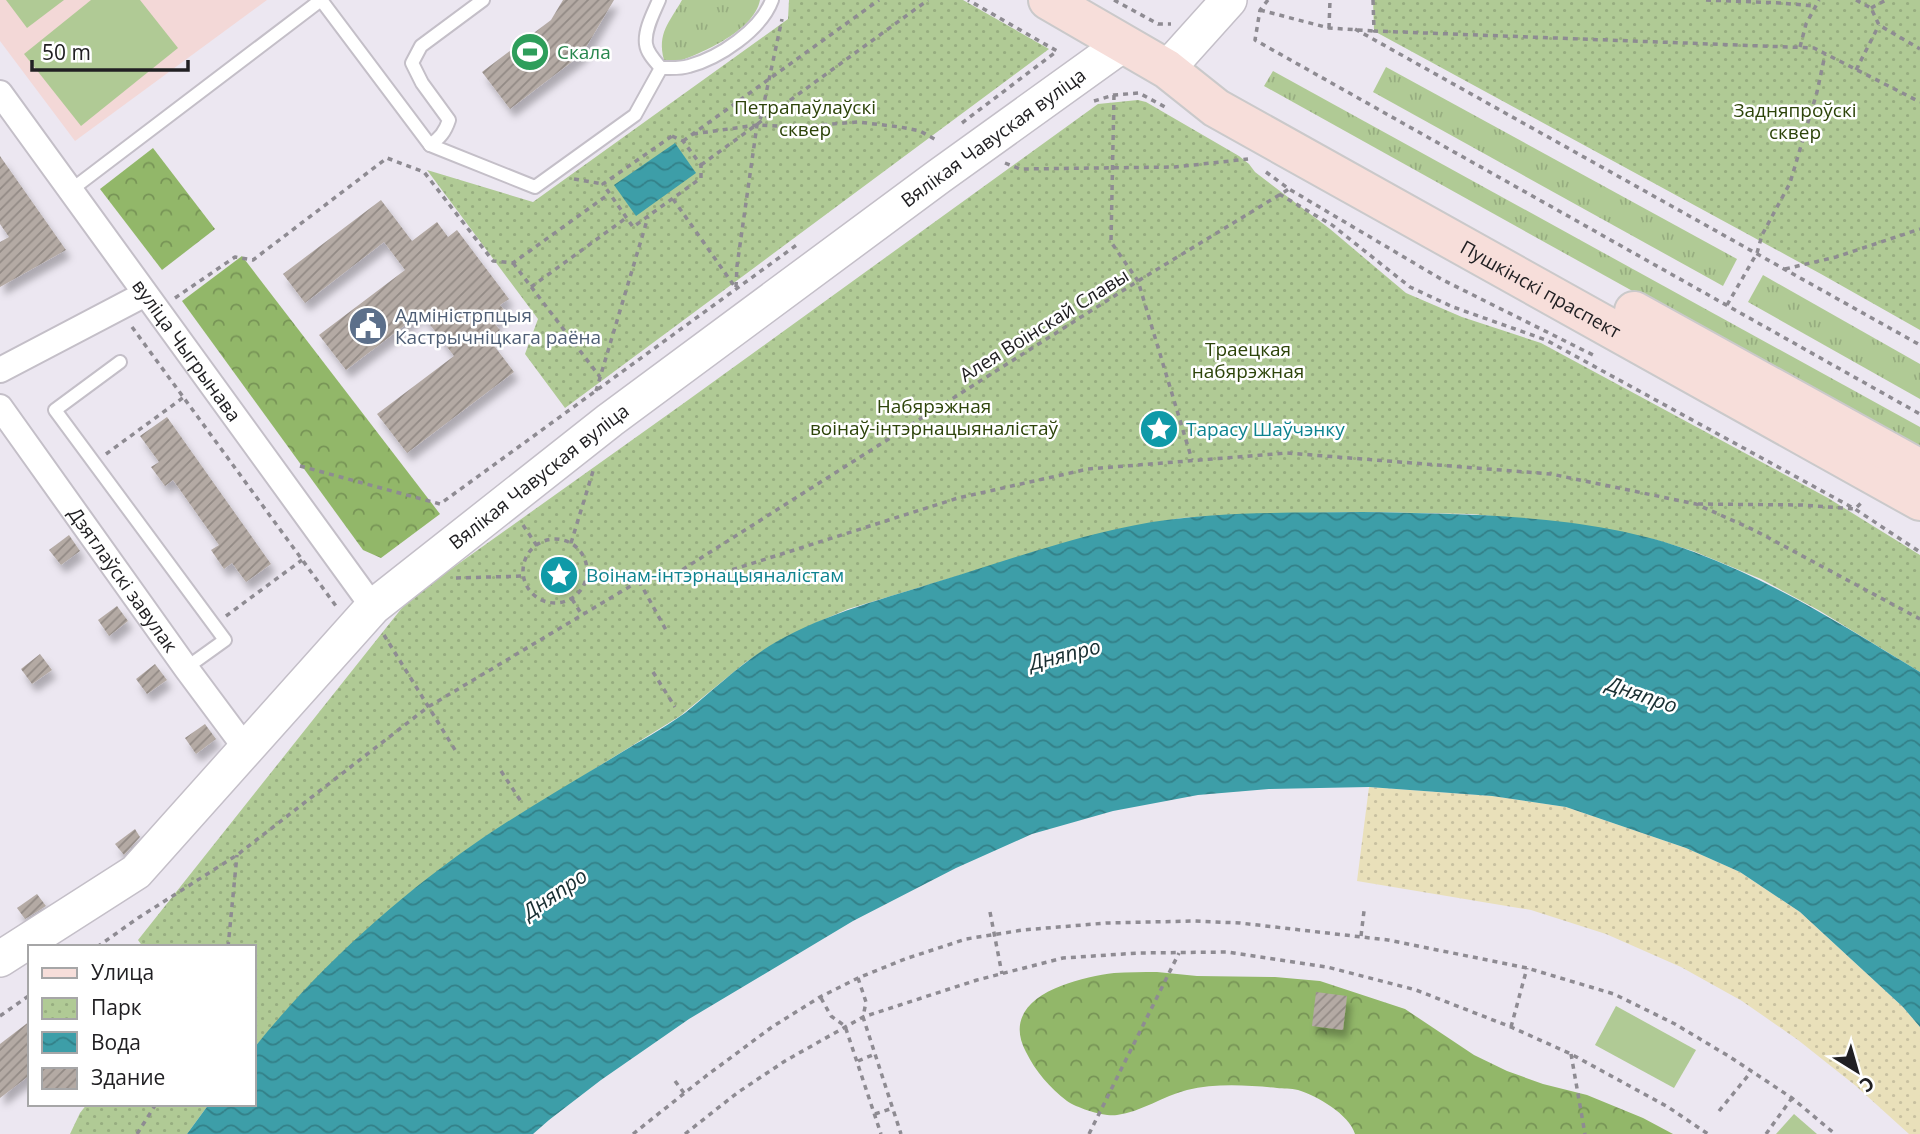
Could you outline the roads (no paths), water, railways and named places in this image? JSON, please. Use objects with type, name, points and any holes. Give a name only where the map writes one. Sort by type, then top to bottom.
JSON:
[{"type":"main road","name":"Пушкінскі праспект","points":[[1048,0],[1167,69],[1216,108],[1920,501]]},
{"type":"main road","points":[[1167,69],[1245,5]]},
{"type":"main road","name":"Вялікая Чавуская вуліца","points":[[0,959],[136,872],[247,750],[370,624],[747,300],[950,169],[1123,44]]},
{"type":"main road","name":"Пушкінскі праспект","points":[[1167,69],[1228,86],[1920,469]]},
{"type":"street","name":"вуліца Чыгрынава","points":[[0,93],[327,543],[370,624]]},
{"type":"street","points":[[0,370],[145,294]]},
{"type":"street","name":"Дзятлаўскі завулак","points":[[0,407],[247,750]]},
{"type":"lane","points":[[71,190],[321,0],[430,145],[535,187],[635,115],[661,68]]},
{"type":"lane","points":[[430,145],[446,131],[449,120],[422,83],[412,63],[421,46],[483,0]]},
{"type":"lane","points":[[659,0],[646,44],[651,57],[661,68]]},
{"type":"lane","points":[[661,68],[689,66],[734,43],[754,27],[768,10],[772,0]]},
{"type":"lane","points":[[120,362],[55,410],[225,640],[186,668]]},
{"type":"water","points":[[675,143],[696,173],[636,216],[614,185]]},
{"type":"water","name":"Дняпро","points":[[1362,512],[1488,516],[1573,523],[1656,539],[1753,577],[1920,672],[1920,1027],[1903,1007],[1800,912],[1740,872],[1686,848],[1566,807],[1492,796],[1369,787],[1269,789],[1198,795],[1113,811],[1032,834],[956,868],[853,921],[689,1019],[601,1080],[533,1134],[187,1134],[208,1106],[256,1106],[256,1046],[305,989],[391,908],[484,837],[677,719],[740,667],[776,642],[857,607],[1099,533],[1178,518]]},
{"type":"place","name":"Скала","points":[[530,52]]},
{"type":"place","name":"Адміністрпцыя Кастрычніцкага раёна","points":[[368,326]]},
{"type":"place","name":"Тарасу Шаўчэнку","points":[[1159,429]]},
{"type":"place","name":"Воінам-інтэрнацыяналістам","points":[[559,575]]},
{"type":"park label","name":"Петрапаўлаўскі сквер","points":[[805,118]]},
{"type":"park label","name":"Задняпроўскі сквер","points":[[1795,121]]},
{"type":"park label","name":"Траецкая набярэжная","points":[[1248,360]]},
{"type":"park label","name":"Набярэжная воінаў-інтэрнацыяналістаў","points":[[934,417]]}]
